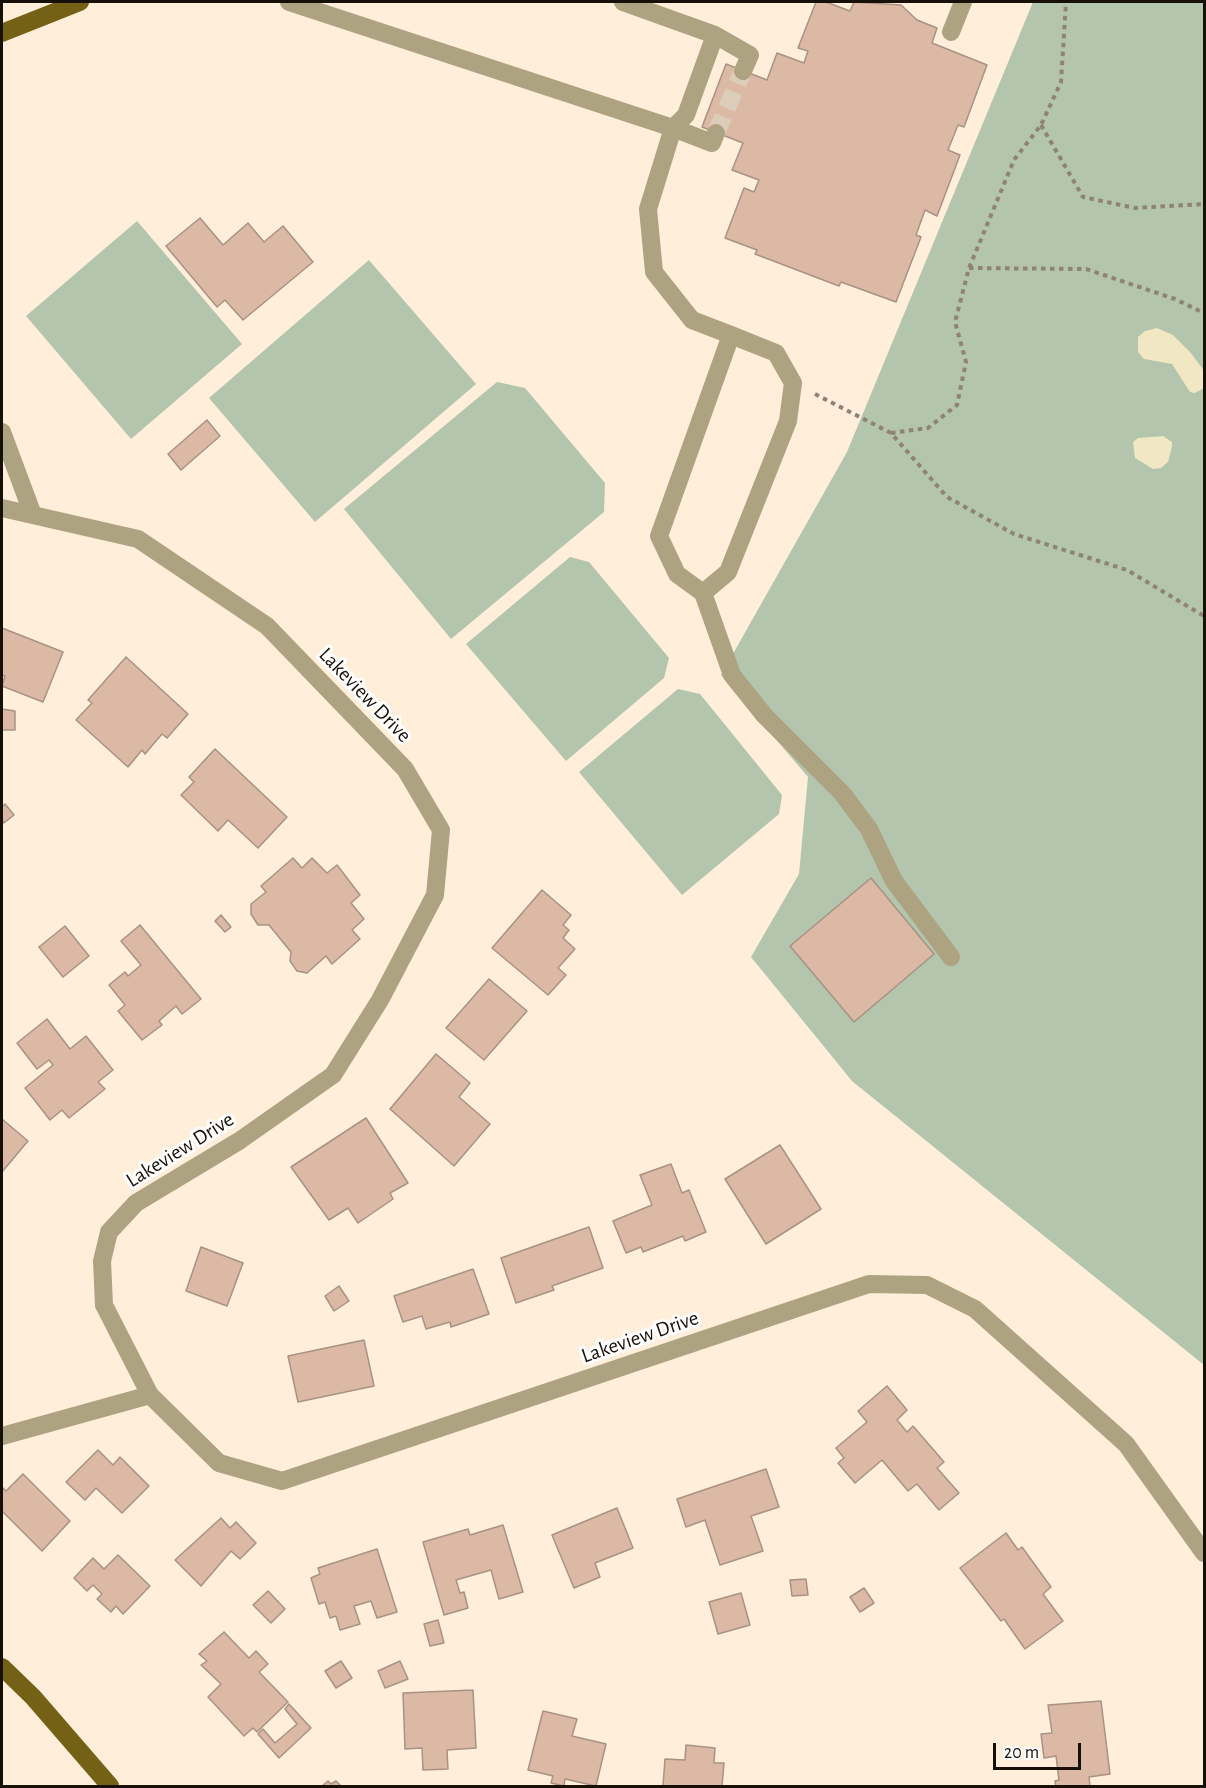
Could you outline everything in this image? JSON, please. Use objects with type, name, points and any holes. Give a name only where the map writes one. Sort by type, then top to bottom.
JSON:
[{"type":"main road","points":[[2,33],[80,2]]},
{"type":"main road","points":[[2,1667],[33,1697],[110,1786]]},
{"type":"street","points":[[289,2],[673,128],[712,143],[716,132]]},
{"type":"street","points":[[623,2],[715,35],[750,55],[743,71]]},
{"type":"street","points":[[951,32],[963,2]]},
{"type":"street","points":[[703,593],[728,572],[788,421],[793,383],[776,353],[692,320],[654,272],[648,209],[673,128],[686,115],[715,35]]},
{"type":"street","points":[[731,335],[658,536],[678,574],[703,593],[732,675],[764,715],[842,793],[869,829],[894,881],[951,957]]},
{"type":"street","points":[[2,432],[33,515]]},
{"type":"street","name":"Lakeview Drive","points":[[2,508],[138,539],[267,626],[405,769],[441,830],[435,896],[380,1000],[333,1075],[239,1141],[136,1203],[109,1232],[102,1261],[104,1305],[150,1395],[219,1463],[282,1481],[869,1284],[927,1285],[975,1309],[1126,1444],[1204,1553]]},
{"type":"street","points":[[2,1436],[150,1395]]},
{"type":"path","points":[[891,433],[928,428],[957,405],[966,362],[954,322],[969,268],[1014,160],[1041,125],[1060,82],[1066,2]]},
{"type":"path","points":[[1041,125],[1083,197],[1135,208],[1204,204]]},
{"type":"path","points":[[969,268],[1086,269],[1175,299],[1204,313]]},
{"type":"path","points":[[793,383],[891,433],[946,497],[1014,534],[1127,570],[1204,616]]},
{"type":"green space","points":[[1033,2],[1204,2],[1204,1365],[852,1081],[751,957],[799,874],[808,777],[721,675],[847,452]]},
{"type":"green space","points":[[137,221],[242,344],[131,439],[26,316]]},
{"type":"green space","points":[[369,260],[476,384],[315,522],[209,398]]},
{"type":"green space","points":[[497,382],[525,388],[605,483],[604,512],[451,639],[344,509]]},
{"type":"green space","points":[[570,557],[589,562],[669,658],[664,678],[566,761],[466,644]]},
{"type":"green space","points":[[678,689],[700,694],[782,795],[779,814],[682,895],[579,772]]},
{"type":"sand","points":[[1157,328],[1173,335],[1191,353],[1204,371],[1204,388],[1195,393],[1190,392],[1172,364],[1144,359],[1138,352],[1138,337],[1145,331]]},
{"type":"sand","points":[[1163,436],[1172,442],[1172,447],[1168,462],[1161,468],[1153,469],[1135,458],[1133,442],[1138,438]]},
{"type":"building","points":[[816,2],[826,2],[850,11],[854,2],[901,5],[917,20],[937,28],[932,43],[987,65],[964,127],[958,125],[948,150],[960,155],[937,216],[925,210],[916,235],[921,237],[896,302],[841,282],[839,286],[755,254],[757,250],[725,238],[744,188],[754,192],[759,180],[732,170],[743,143],[702,127],[726,64],[767,80],[777,53],[804,63],[808,51],[798,48]]},
{"type":"building","points":[[200,218],[223,245],[248,223],[264,242],[283,226],[313,262],[243,320],[225,300],[217,307],[166,246]]},
{"type":"building","points":[[207,420],[220,436],[181,470],[168,454]]},
{"type":"building","points":[[2,628],[63,652],[43,702],[2,686],[5,676],[2,675]]},
{"type":"building","points":[[126,657],[188,714],[167,738],[162,734],[145,754],[142,750],[128,767],[76,720],[92,703],[88,700]]},
{"type":"building","points":[[2,709],[15,711],[15,730],[2,730]]},
{"type":"building","points":[[215,749],[287,817],[258,848],[228,820],[218,831],[181,795],[194,782],[189,777]]},
{"type":"building","points":[[5,804],[14,815],[4,823],[2,807]]},
{"type":"building","points":[[293,858],[302,868],[312,858],[327,873],[337,865],[360,895],[351,903],[364,919],[352,930],[360,939],[332,964],[326,956],[307,973],[297,971],[290,961],[291,952],[269,925],[258,925],[251,914],[251,904],[266,892],[261,886]]},
{"type":"building","points":[[871,878],[934,954],[854,1022],[790,946]]},
{"type":"building","points":[[542,890],[571,915],[563,925],[569,930],[563,938],[575,949],[558,968],[566,975],[548,995],[492,948]]},
{"type":"building","points":[[221,915],[231,927],[225,932],[215,921]]},
{"type":"building","points":[[140,925],[201,999],[182,1014],[176,1006],[159,1021],[162,1025],[142,1040],[118,1011],[125,1005],[109,985],[125,972],[128,976],[141,965],[121,941]]},
{"type":"building","points":[[65,926],[89,956],[63,977],[39,947]]},
{"type":"building","points":[[489,979],[527,1011],[484,1060],[446,1028]]},
{"type":"building","points":[[47,1019],[70,1049],[86,1036],[113,1070],[98,1082],[105,1089],[69,1118],[62,1110],[50,1120],[25,1088],[53,1065],[49,1060],[37,1069],[17,1043]]},
{"type":"building","points":[[436,1054],[470,1083],[459,1097],[490,1124],[454,1166],[390,1109]]},
{"type":"building","points":[[366,1118],[408,1183],[390,1193],[393,1199],[358,1223],[348,1208],[329,1220],[291,1167]]},
{"type":"building","points":[[2,1119],[28,1141],[2,1172]]},
{"type":"building","points":[[780,1145],[821,1209],[766,1244],[725,1179]]},
{"type":"building","points":[[671,1164],[682,1193],[689,1190],[706,1232],[685,1241],[683,1236],[643,1252],[641,1247],[626,1253],[613,1221],[652,1205],[640,1175]]},
{"type":"building","points":[[589,1227],[603,1268],[552,1286],[554,1290],[516,1303],[501,1258]]},
{"type":"building","points":[[201,1247],[243,1263],[227,1306],[186,1291]]},
{"type":"building","points":[[473,1269],[489,1314],[451,1327],[450,1322],[426,1329],[422,1316],[403,1322],[394,1296]]},
{"type":"building","points":[[339,1286],[349,1301],[334,1311],[325,1296]]},
{"type":"building","points":[[364,1340],[374,1386],[298,1402],[288,1356]]},
{"type":"building","points":[[887,1386],[907,1410],[897,1420],[907,1432],[913,1426],[944,1462],[937,1468],[959,1493],[939,1510],[917,1484],[908,1491],[882,1460],[855,1483],[838,1463],[844,1458],[836,1448],[867,1422],[858,1411]]},
{"type":"building","points":[[98,1450],[113,1465],[120,1457],[149,1486],[122,1513],[96,1488],[85,1500],[66,1482]]},
{"type":"building","points":[[766,1469],[779,1507],[751,1516],[763,1551],[720,1565],[705,1520],[686,1527],[677,1499]]},
{"type":"building","points":[[23,1474],[70,1521],[42,1551],[2,1511],[2,1487],[6,1491]]},
{"type":"building","points":[[617,1508],[633,1548],[595,1563],[600,1577],[574,1588],[552,1535]]},
{"type":"building","points":[[221,1518],[230,1528],[236,1522],[256,1543],[240,1559],[231,1551],[201,1586],[175,1560]]},
{"type":"building","points":[[503,1525],[523,1592],[499,1599],[491,1570],[456,1580],[460,1593],[464,1592],[468,1608],[444,1615],[423,1542],[468,1529],[470,1535]]},
{"type":"building","points":[[1006,1533],[1018,1550],[1022,1547],[1051,1587],[1043,1594],[1063,1621],[1025,1649],[1004,1619],[1001,1621],[960,1568]]},
{"type":"building","points":[[377,1549],[397,1612],[377,1618],[371,1601],[354,1606],[360,1624],[340,1630],[336,1616],[330,1618],[325,1602],[319,1604],[311,1578],[320,1574],[318,1568]]},
{"type":"building","points":[[118,1555],[150,1586],[123,1614],[116,1606],[111,1612],[97,1599],[102,1594],[93,1585],[87,1591],[74,1578],[93,1558],[104,1569]]},
{"type":"building","points":[[806,1579],[808,1595],[792,1596],[790,1580]]},
{"type":"building","points":[[864,1588],[874,1603],[860,1612],[850,1597]]},
{"type":"building","points":[[268,1591],[285,1609],[271,1623],[253,1605]]},
{"type":"building","points":[[741,1593],[750,1625],[718,1634],[709,1602]]},
{"type":"building","points":[[438,1620],[444,1643],[430,1646],[424,1624]]},
{"type":"building","points":[[224,1632],[249,1658],[256,1651],[268,1664],[259,1672],[288,1702],[257,1732],[253,1728],[244,1736],[208,1697],[221,1684],[201,1665],[207,1661],[199,1654]]},
{"type":"building","points":[[341,1661],[352,1678],[336,1688],[325,1671]]},
{"type":"building","points":[[400,1661],[408,1679],[385,1688],[378,1671]]},
{"type":"building","points":[[473,1690],[476,1748],[447,1750],[448,1769],[423,1770],[422,1748],[405,1749],[403,1693]]},
{"type":"building","points":[[1101,1701],[1110,1774],[1089,1777],[1090,1786],[1056,1786],[1055,1781],[1059,1780],[1056,1756],[1044,1758],[1041,1734],[1052,1733],[1048,1705]]},
{"type":"building","points":[[289,1704],[311,1728],[279,1758],[258,1734],[263,1729],[275,1743],[297,1724],[285,1709]]},
{"type":"building","points":[[543,1711],[577,1719],[572,1736],[606,1744],[596,1786],[565,1779],[564,1786],[551,1783],[553,1776],[528,1770]]},
{"type":"building","points":[[686,1745],[715,1748],[714,1763],[724,1763],[722,1786],[663,1786],[665,1759],[685,1760]]},
{"type":"building","points":[[328,1781],[331,1784],[336,1781],[341,1786],[322,1786]]},
{"type":"tunnel","points":[[716,133],[743,71]]}]
